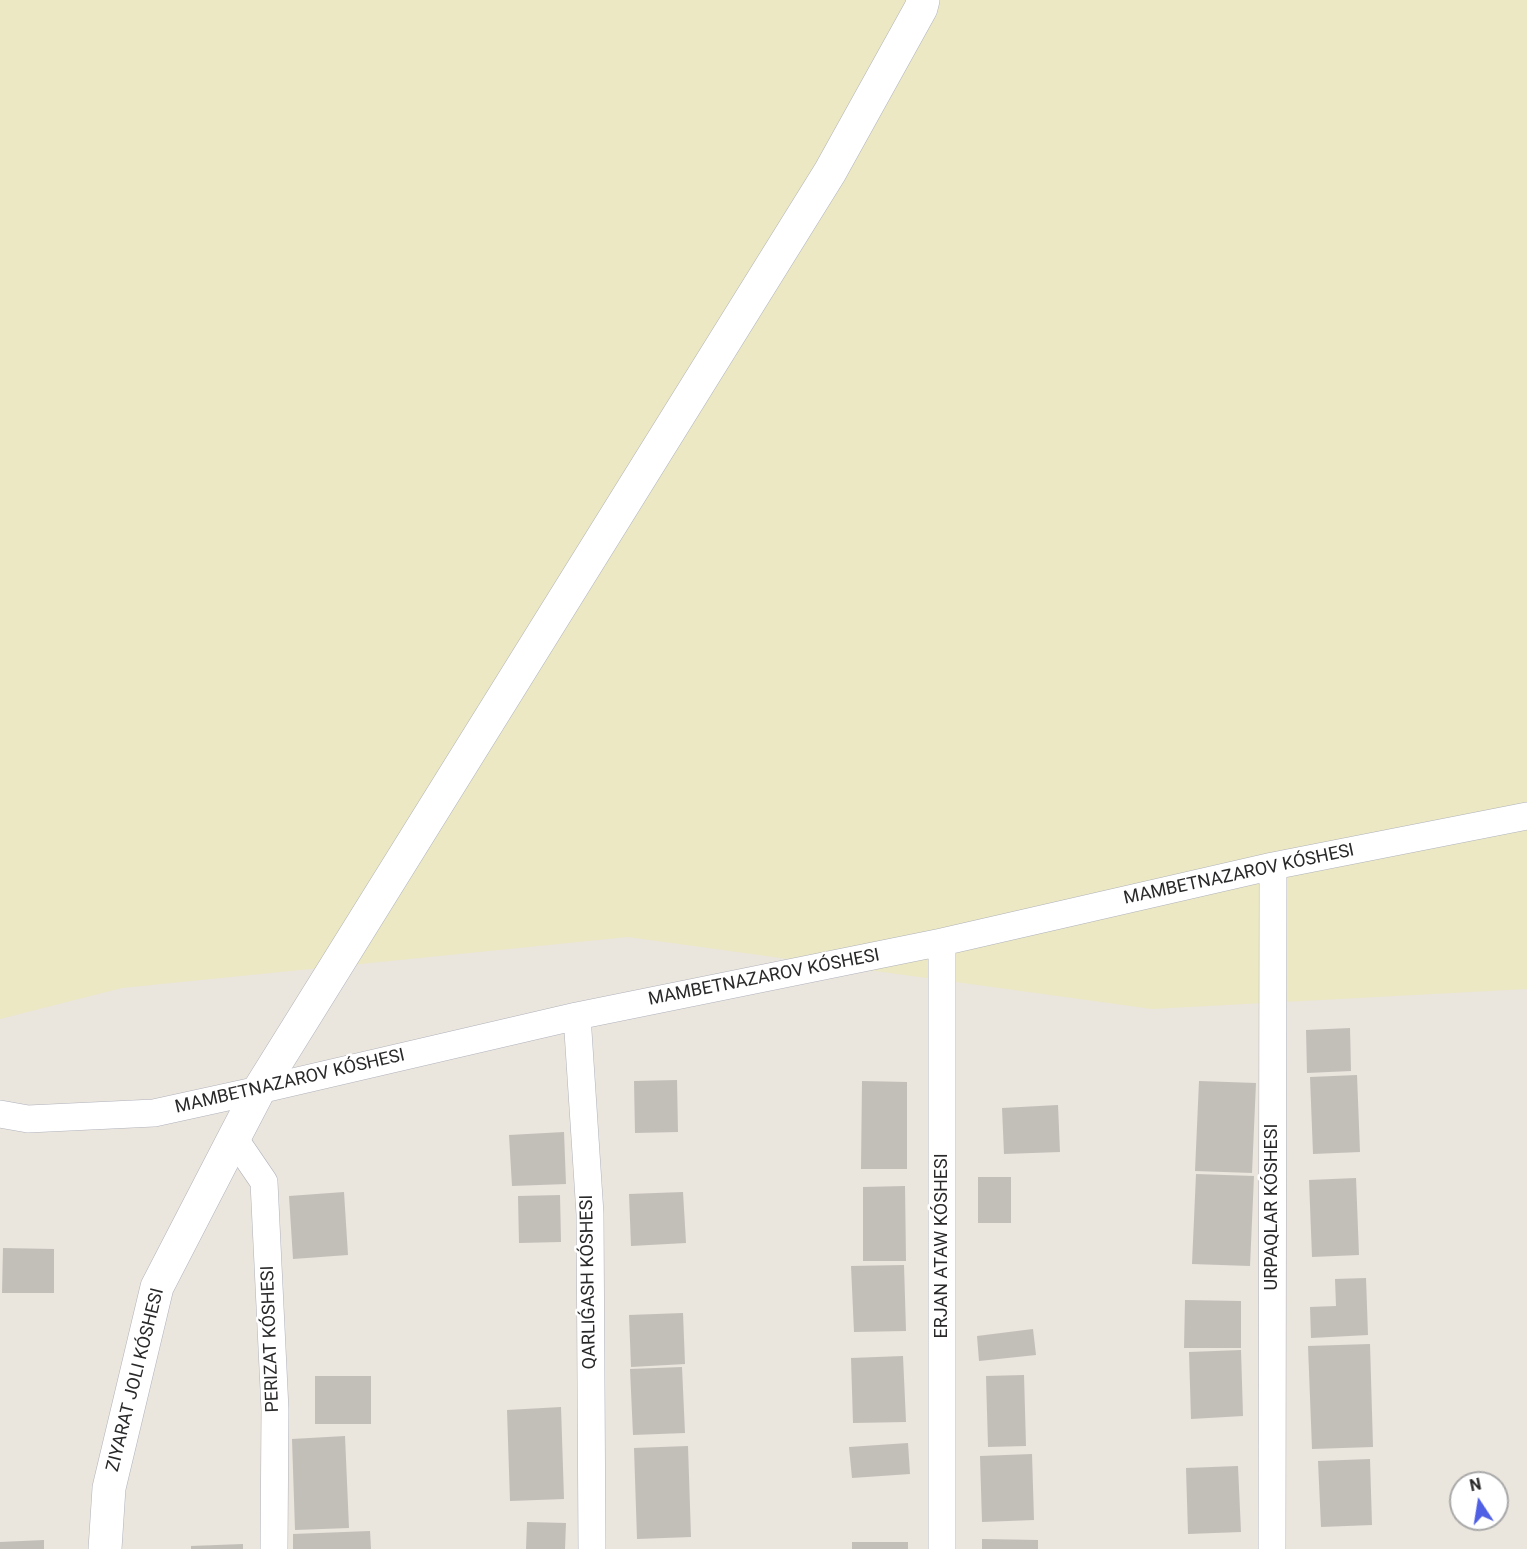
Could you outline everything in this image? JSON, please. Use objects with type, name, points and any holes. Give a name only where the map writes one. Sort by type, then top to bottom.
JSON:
[{"type":"street","points":[[105,1549],[109,1488],[157,1287],[259,1090],[830,172],[921,8],[923,0]]},
{"type":"street","name":"MAMBETNAZAROV KÓSHESI","points":[[0,1114],[28,1119],[154,1113],[577,1016],[942,942],[1273,866],[1527,816]]},
{"type":"street","name":"URPAQLAR KÓSHESI","points":[[1272,1549],[1273,866]]},
{"type":"street","name":"ERJAN ATAW KÓSHESI","points":[[942,942],[942,1549]]},
{"type":"street","points":[[577,1016],[590,1214],[592,1549]]},
{"type":"street","name":"PERIZAT KÓSHESI","points":[[234,1138],[264,1182],[275,1410],[274,1549]]},
{"type":"sand","points":[[0,0],[1527,0],[1527,989],[1152,1009],[628,937],[122,988],[0,1019]]},
{"type":"building","points":[[1350,1028],[1351,1071],[1307,1073],[1306,1030]]},
{"type":"building","points":[[1357,1075],[1360,1152],[1313,1154],[1310,1077]]},
{"type":"building","points":[[677,1080],[678,1132],[635,1133],[634,1081]]},
{"type":"building","points":[[862,1081],[907,1082],[907,1169],[861,1169]]},
{"type":"building","points":[[1199,1081],[1256,1083],[1252,1173],[1195,1171]]},
{"type":"building","points":[[1058,1105],[1060,1152],[1004,1154],[1002,1108]]},
{"type":"building","points":[[564,1132],[566,1184],[512,1186],[509,1135]]},
{"type":"building","points":[[1196,1174],[1254,1176],[1250,1266],[1192,1264]]},
{"type":"building","points":[[978,1177],[1011,1177],[1011,1223],[978,1223]]},
{"type":"building","points":[[1356,1178],[1359,1255],[1312,1257],[1309,1180]]},
{"type":"building","points":[[905,1186],[906,1261],[863,1261],[863,1187]]},
{"type":"building","points":[[344,1192],[348,1255],[293,1259],[289,1196]]},
{"type":"building","points":[[683,1192],[686,1243],[631,1246],[629,1194]]},
{"type":"building","points":[[560,1195],[561,1242],[519,1243],[518,1196]]},
{"type":"building","points":[[3,1248],[54,1249],[54,1293],[2,1293]]},
{"type":"building","points":[[904,1265],[906,1331],[854,1332],[851,1266]]},
{"type":"building","points":[[1366,1278],[1368,1335],[1311,1338],[1310,1307],[1336,1306],[1335,1279]]},
{"type":"building","points":[[1185,1300],[1241,1301],[1241,1348],[1184,1348]]},
{"type":"building","points":[[683,1313],[685,1364],[631,1367],[629,1315]]},
{"type":"building","points":[[1033,1329],[1036,1355],[979,1361],[977,1336]]},
{"type":"building","points":[[1370,1344],[1373,1447],[1312,1449],[1308,1346]]},
{"type":"building","points":[[1241,1350],[1243,1416],[1191,1419],[1189,1352]]},
{"type":"building","points":[[903,1356],[906,1422],[853,1423],[851,1358]]},
{"type":"building","points":[[682,1367],[685,1433],[633,1435],[630,1369]]},
{"type":"building","points":[[1024,1375],[1026,1446],[988,1447],[986,1376]]},
{"type":"building","points":[[315,1376],[371,1376],[371,1424],[315,1424]]},
{"type":"building","points":[[561,1407],[564,1499],[510,1501],[507,1410]]},
{"type":"building","points":[[345,1436],[349,1528],[295,1530],[292,1439]]},
{"type":"building","points":[[908,1443],[910,1474],[852,1478],[849,1447]]},
{"type":"building","points":[[688,1446],[691,1537],[637,1539],[634,1448]]},
{"type":"building","points":[[1032,1454],[1034,1520],[982,1522],[980,1456]]},
{"type":"building","points":[[1370,1459],[1372,1525],[1321,1527],[1318,1461]]},
{"type":"building","points":[[1238,1466],[1241,1532],[1188,1534],[1186,1468]]},
{"type":"building","points":[[527,1522],[566,1523],[565,1549],[526,1549]]},
{"type":"building","points":[[370,1531],[371,1549],[293,1549],[293,1534]]},
{"type":"building","points":[[982,1539],[1038,1540],[1038,1549],[982,1549]]},
{"type":"building","points":[[44,1540],[44,1549],[0,1549],[0,1542]]},
{"type":"building","points":[[852,1542],[908,1542],[908,1549],[852,1549]]},
{"type":"building","points":[[243,1544],[243,1549],[191,1549],[191,1546]]}]
